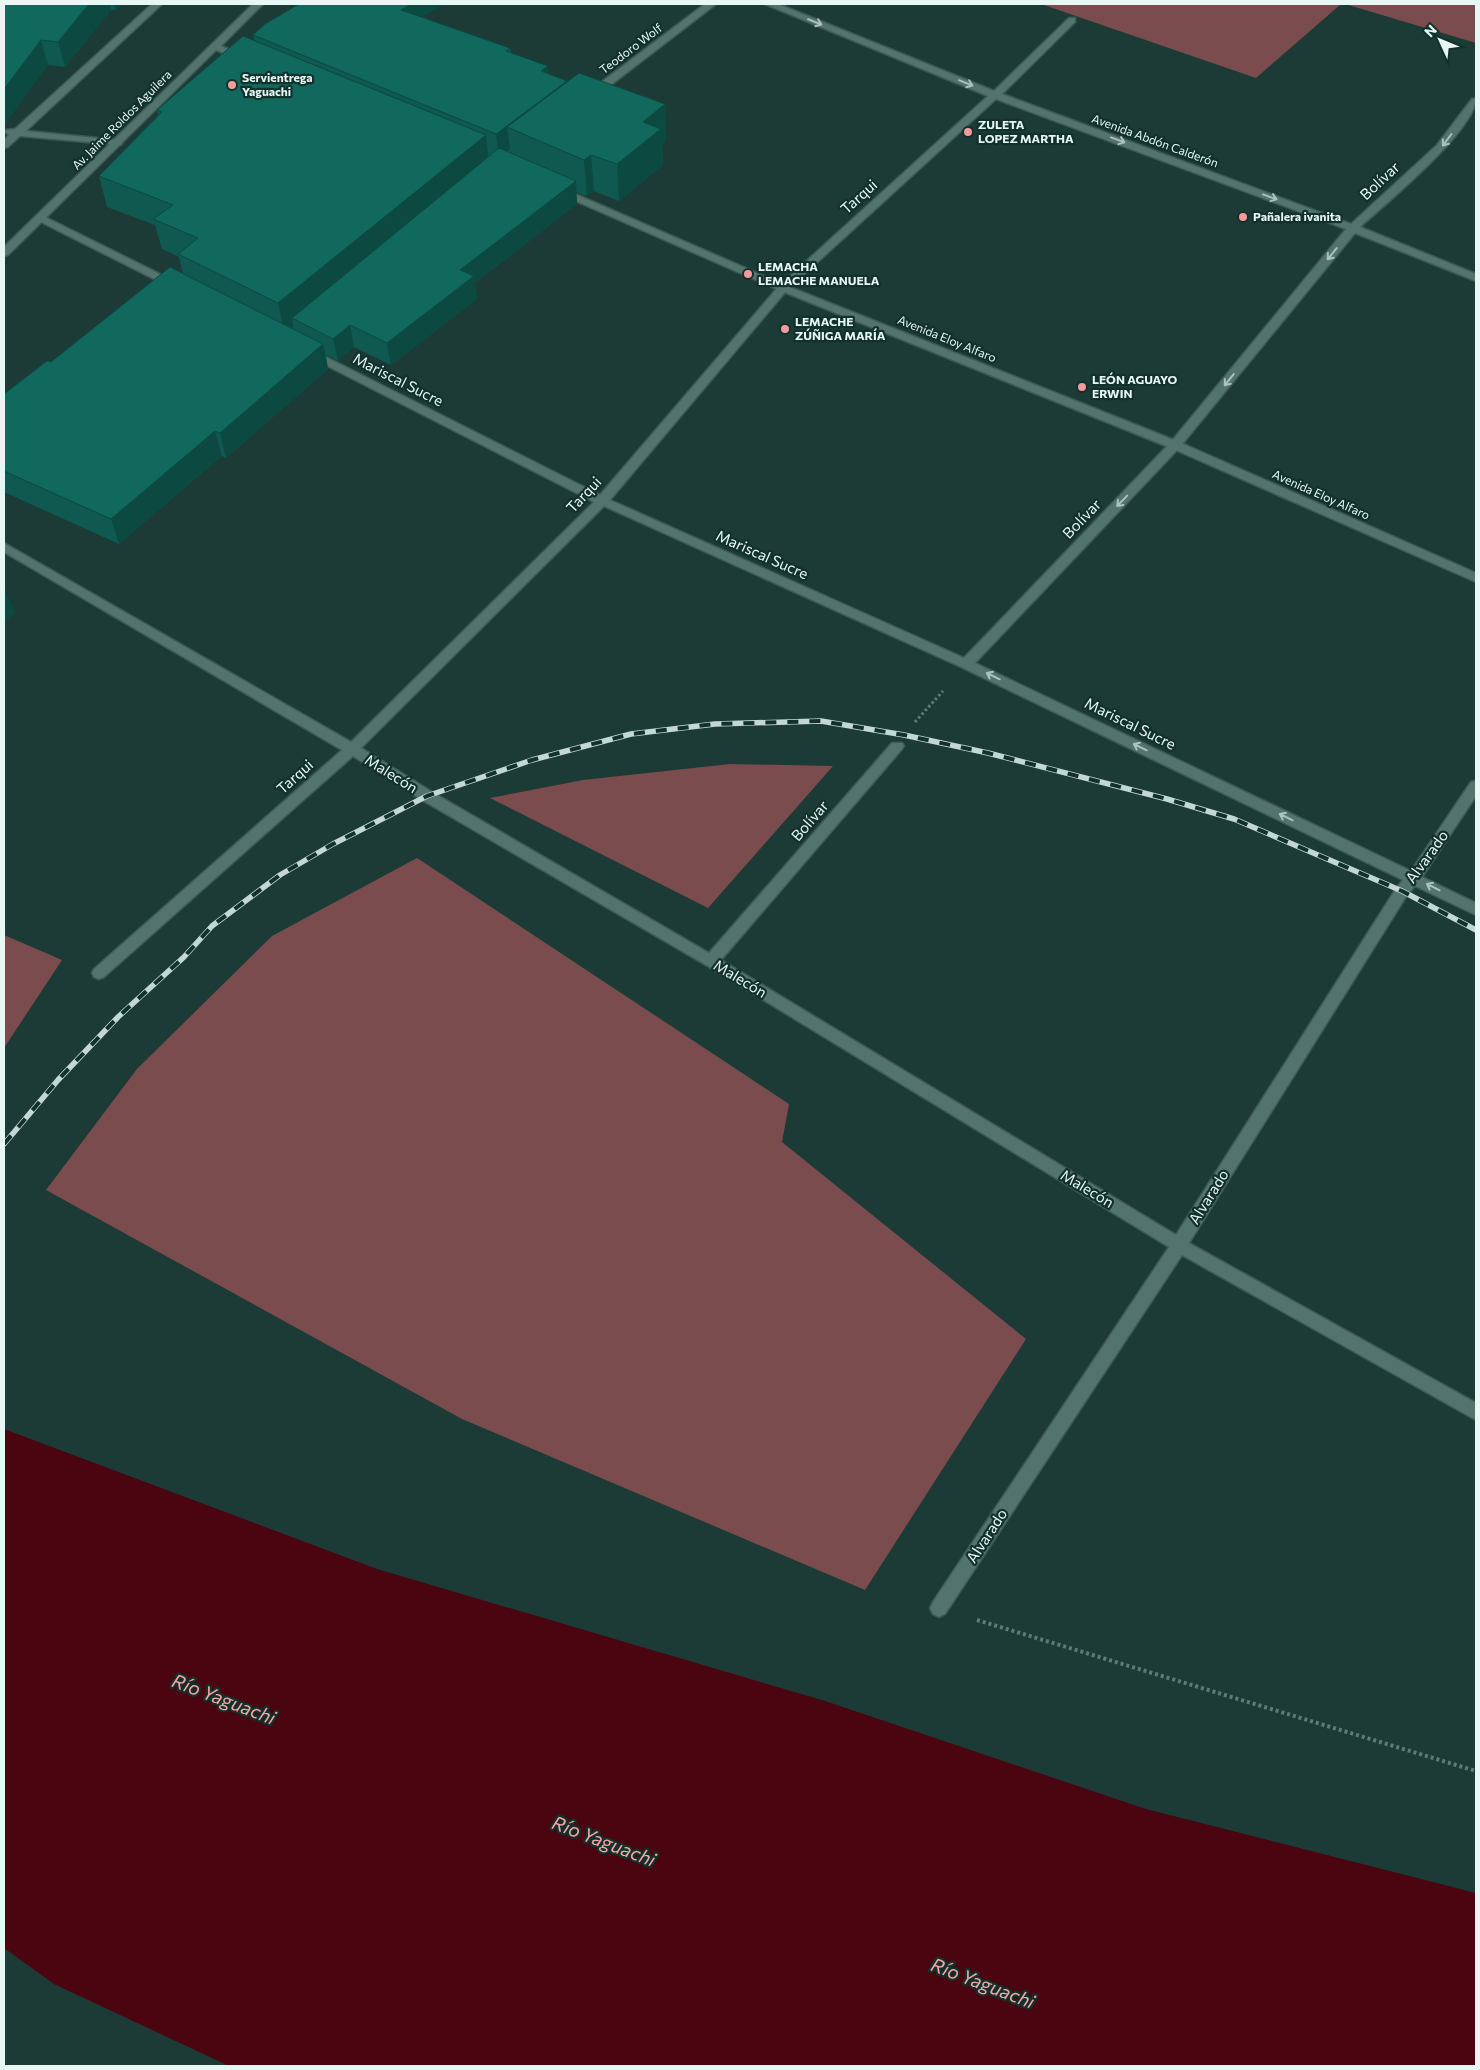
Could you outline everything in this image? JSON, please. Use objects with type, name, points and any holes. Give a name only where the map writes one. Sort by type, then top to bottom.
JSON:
[{"type":"street","points":[[4,145],[158,4]]},
{"type":"street","name":"Av. Jaime Roldos Aguilera","points":[[4,254],[258,4]]},
{"type":"street","name":"Teodoro Wolf","points":[[586,99],[711,4]]},
{"type":"street","name":"Avenida Abdón Calderón","points":[[770,4],[995,95],[1353,228],[1476,278]]},
{"type":"street","name":"Tarqui","points":[[99,973],[352,749],[602,501],[783,288],[995,95],[1072,20]]},
{"type":"street","points":[[214,46],[260,65]]},
{"type":"street","name":"Bolívar","points":[[966,664],[1175,446],[1353,228],[1441,147],[1476,101]]},
{"type":"street","points":[[4,132],[117,143]]},
{"type":"street","name":"Avenida Eloy Alfaro","points":[[546,184],[783,288],[1175,446],[1476,578]]},
{"type":"street","points":[[41,218],[159,283],[189,293]]},
{"type":"street","name":"Mariscal Sucre","points":[[303,350],[602,501],[966,664],[1476,909]]},
{"type":"street","name":"Malecón","points":[[4,547],[352,749],[426,796],[711,961],[1179,1245],[1476,1412]]},
{"type":"street","name":"Bolívar","points":[[711,961],[897,746]]},
{"type":"street","name":"Alvarado","points":[[939,1608],[1179,1245],[1402,891],[1414,878],[1476,786]]},
{"type":"path","points":[[897,746],[904,735],[966,664]]},
{"type":"path","points":[[939,1608],[1476,1771]]},
{"type":"shaded area","points":[[1041,4],[1341,4],[1256,78]]},
{"type":"shaded area","points":[[1345,4],[1476,4],[1476,43]]},
{"type":"shaded area","points":[[730,764],[833,766],[708,908],[490,798],[583,780]]},
{"type":"shaded area","points":[[417,858],[789,1104],[782,1142],[1026,1339],[865,1590],[462,1419],[46,1190],[137,1069],[272,936]]},
{"type":"shaded area","points":[[4,935],[62,960],[4,1048]]},
{"type":"water","name":"Río Yaguachi","points":[[4,1429],[377,1569],[825,1701],[1146,1809],[1476,1893],[1476,2066],[229,2066],[54,1984],[4,1948]]},
{"type":"building","points":[[4,4],[89,4],[58,42],[41,40],[4,89]]},
{"type":"building","points":[[299,4],[411,4],[401,10],[510,48],[506,51],[548,66],[541,71],[567,81],[496,134],[253,35],[265,24]]},
{"type":"building","points":[[243,36],[486,135],[278,303],[178,254],[198,238],[153,219],[173,205],[99,176],[162,112],[157,110]]},
{"type":"building","points":[[579,73],[665,104],[643,122],[661,129],[617,164],[591,155],[584,160],[507,127]]},
{"type":"building","points":[[499,148],[576,181],[460,270],[474,276],[387,343],[350,325],[333,339],[292,318]]},
{"type":"building","points":[[170,267],[323,344],[220,433],[215,431],[111,519],[4,471],[4,394],[47,361],[51,362]]},
{"type":"railway","points":[[4,1144],[58,1080],[118,1017],[184,957],[212,926],[280,875],[333,844],[427,796],[532,760],[631,734],[715,724],[821,721],[904,735],[988,753],[1167,799],[1234,819],[1402,891],[1476,930]]},
{"type":"place","name":"Servientrega Yaguachi","points":[[232,85]]},
{"type":"place","name":"ZULETA LOPEZ MARTHA","points":[[968,132]]},
{"type":"place","name":"Pañalera ivanita","points":[[1243,217]]},
{"type":"place","name":"LEMACHA LEMACHE MANUELA","points":[[748,274]]},
{"type":"place","name":"LEMACHE ZÚÑIGA MARÍA","points":[[785,329]]},
{"type":"place","name":"LEÓN AGUAYO ERWIN","points":[[1082,387]]}]
